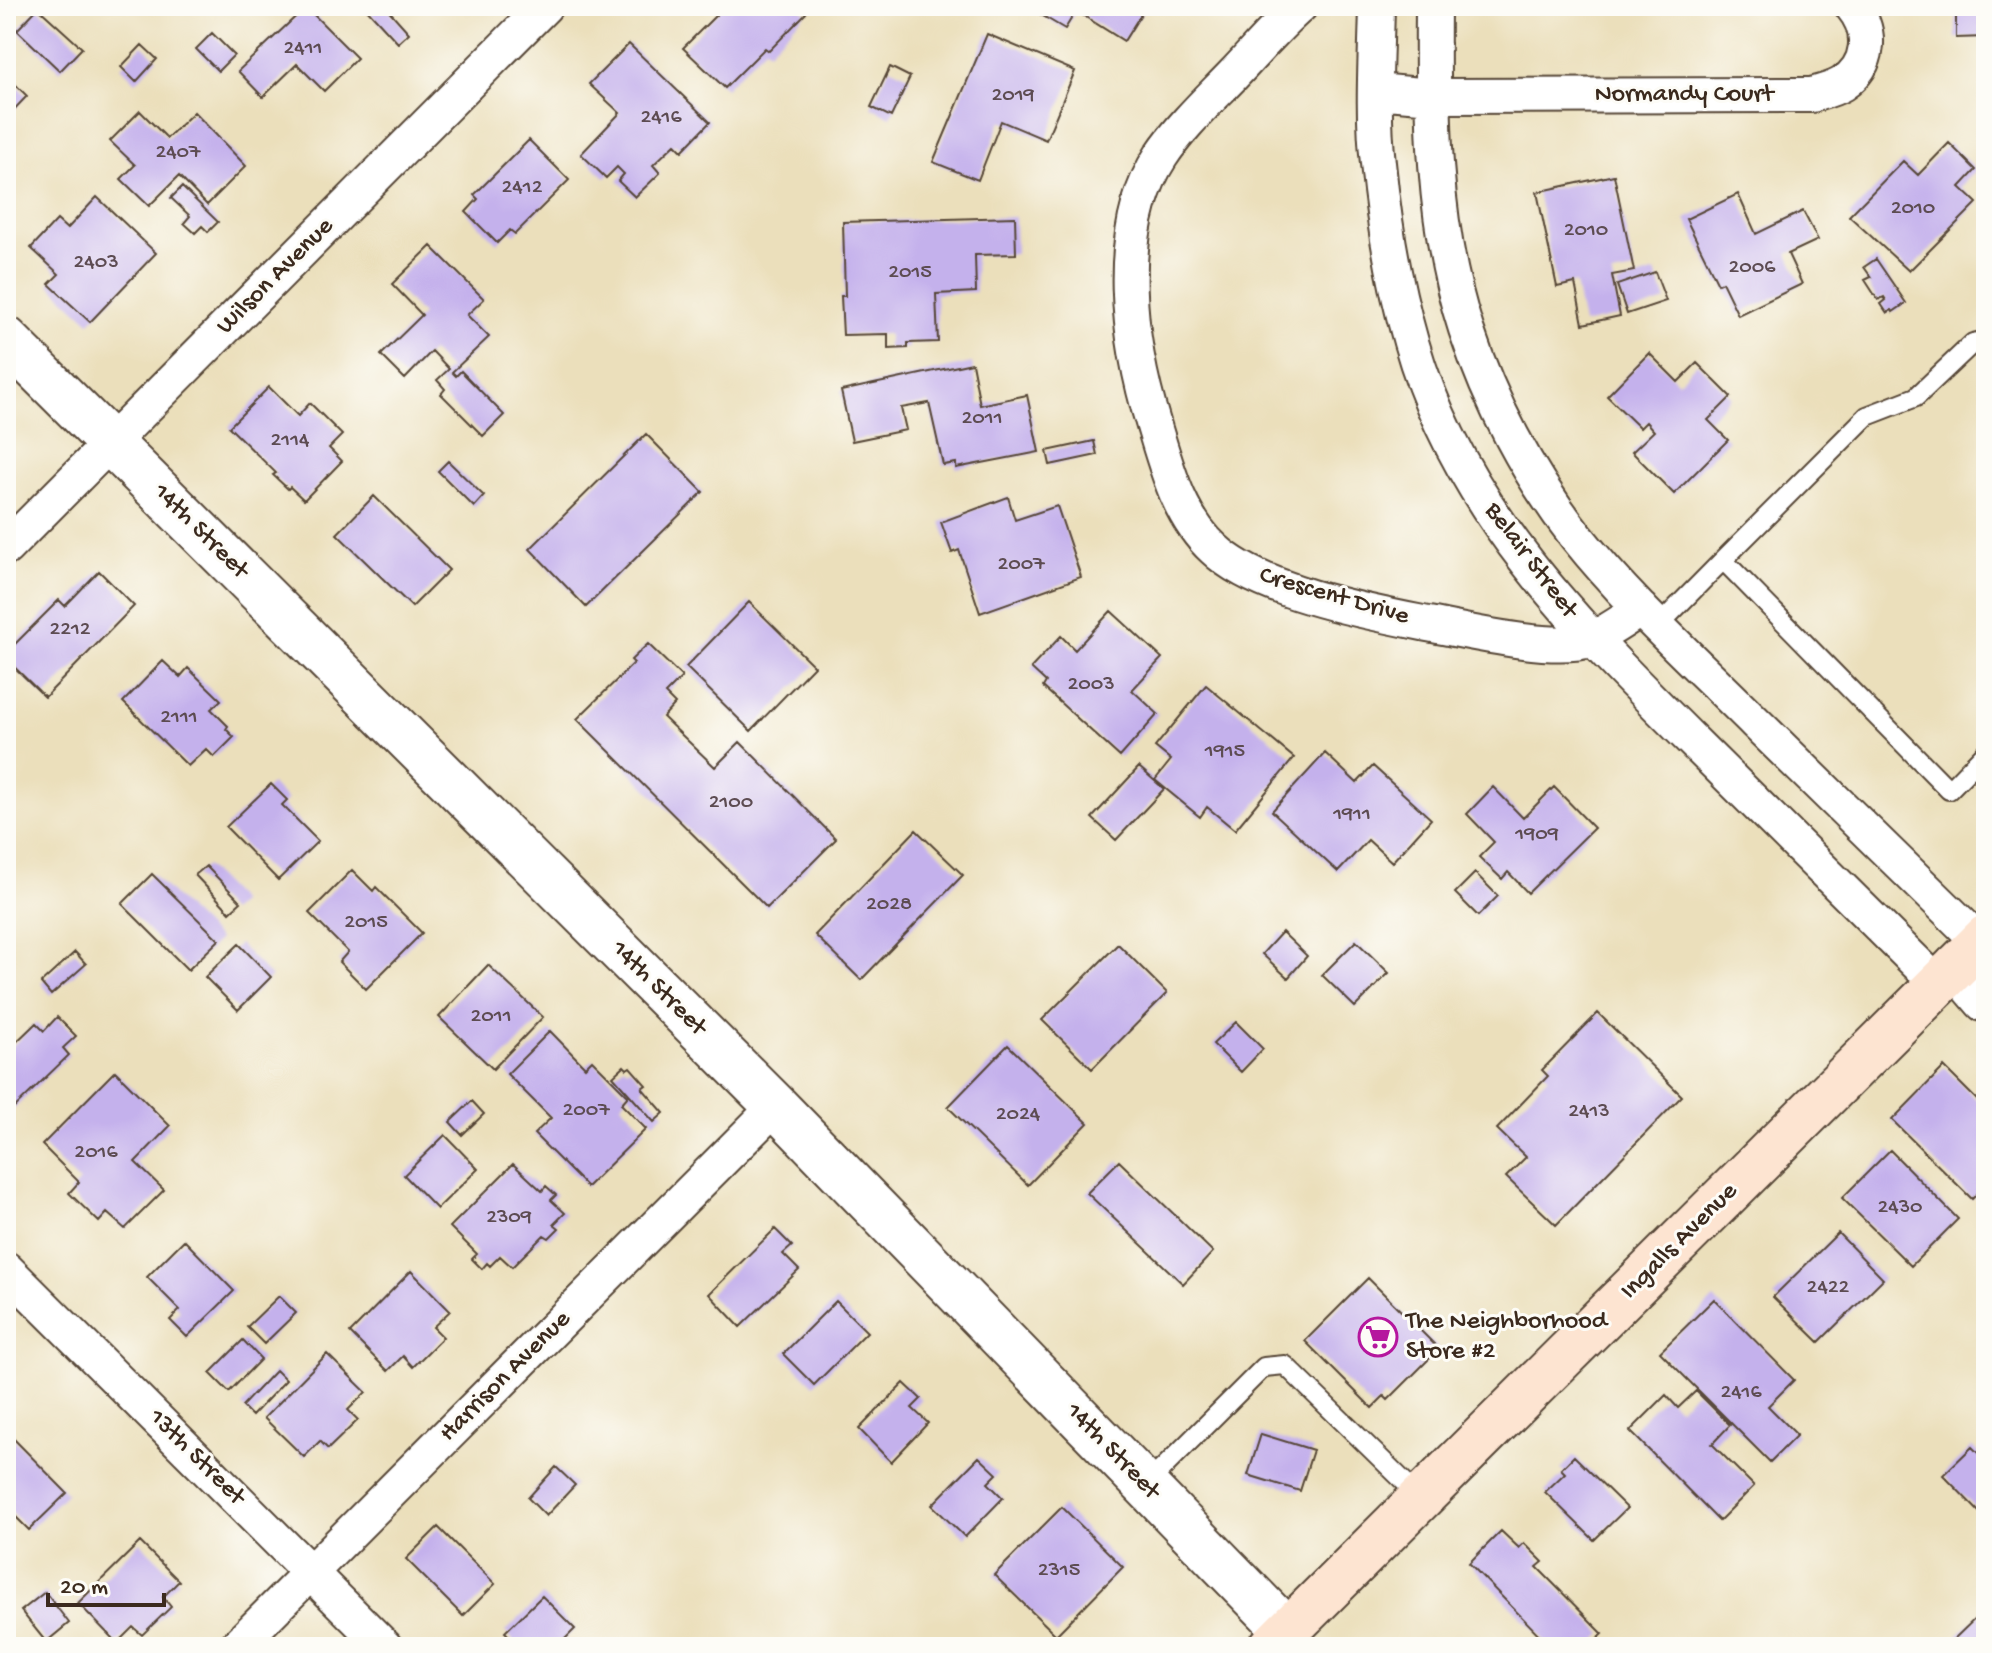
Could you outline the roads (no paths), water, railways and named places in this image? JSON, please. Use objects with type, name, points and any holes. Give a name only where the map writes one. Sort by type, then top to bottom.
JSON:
[{"type":"main road","name":"Ingalls Avenue","points":[[1287,1642],[1421,1498],[1966,958]]},
{"type":"street","name":"Wilson Avenue","points":[[6,548],[545,6]]},
{"type":"street","name":"Crescent Drive","points":[[1300,6],[1191,118],[1160,158],[1142,199],[1130,244],[1128,277],[1137,353],[1148,408],[1170,478],[1188,518],[1214,549],[1246,572],[1295,591],[1391,617],[1506,638],[1575,643],[1649,618]]},
{"type":"street","name":"Belair Street","points":[[1377,6],[1377,161],[1391,261],[1412,344],[1443,425],[1488,509],[1532,571],[1591,639],[1966,958]]},
{"type":"street","name":"Belair Street","points":[[1433,6],[1434,157],[1447,251],[1465,328],[1494,401],[1536,478],[1576,536],[1649,618],[1966,958],[1986,1000]]},
{"type":"street","name":"Normandy Court","points":[[1376,91],[1432,96],[1812,95],[1839,86],[1853,76],[1864,60],[1868,39],[1861,16],[1852,6]]},
{"type":"street","name":"14th Street","points":[[6,339],[776,1106],[1145,1486],[1287,1642]]},
{"type":"street","name":"Harrison Avenue","points":[[236,1647],[776,1106]]},
{"type":"street","name":"13th Street","points":[[6,1269],[385,1647]]},
{"type":"lane","points":[[1649,618],[1723,560],[1867,416],[1916,397],[1973,343],[1986,340]]},
{"type":"lane","points":[[1723,560],[1949,790],[1986,752]]},
{"type":"lane","points":[[1145,1486],[1264,1367],[1285,1365],[1421,1498]]},
{"type":"place","name":"The Neighborhood Store #2","points":[[1378,1337]]}]
